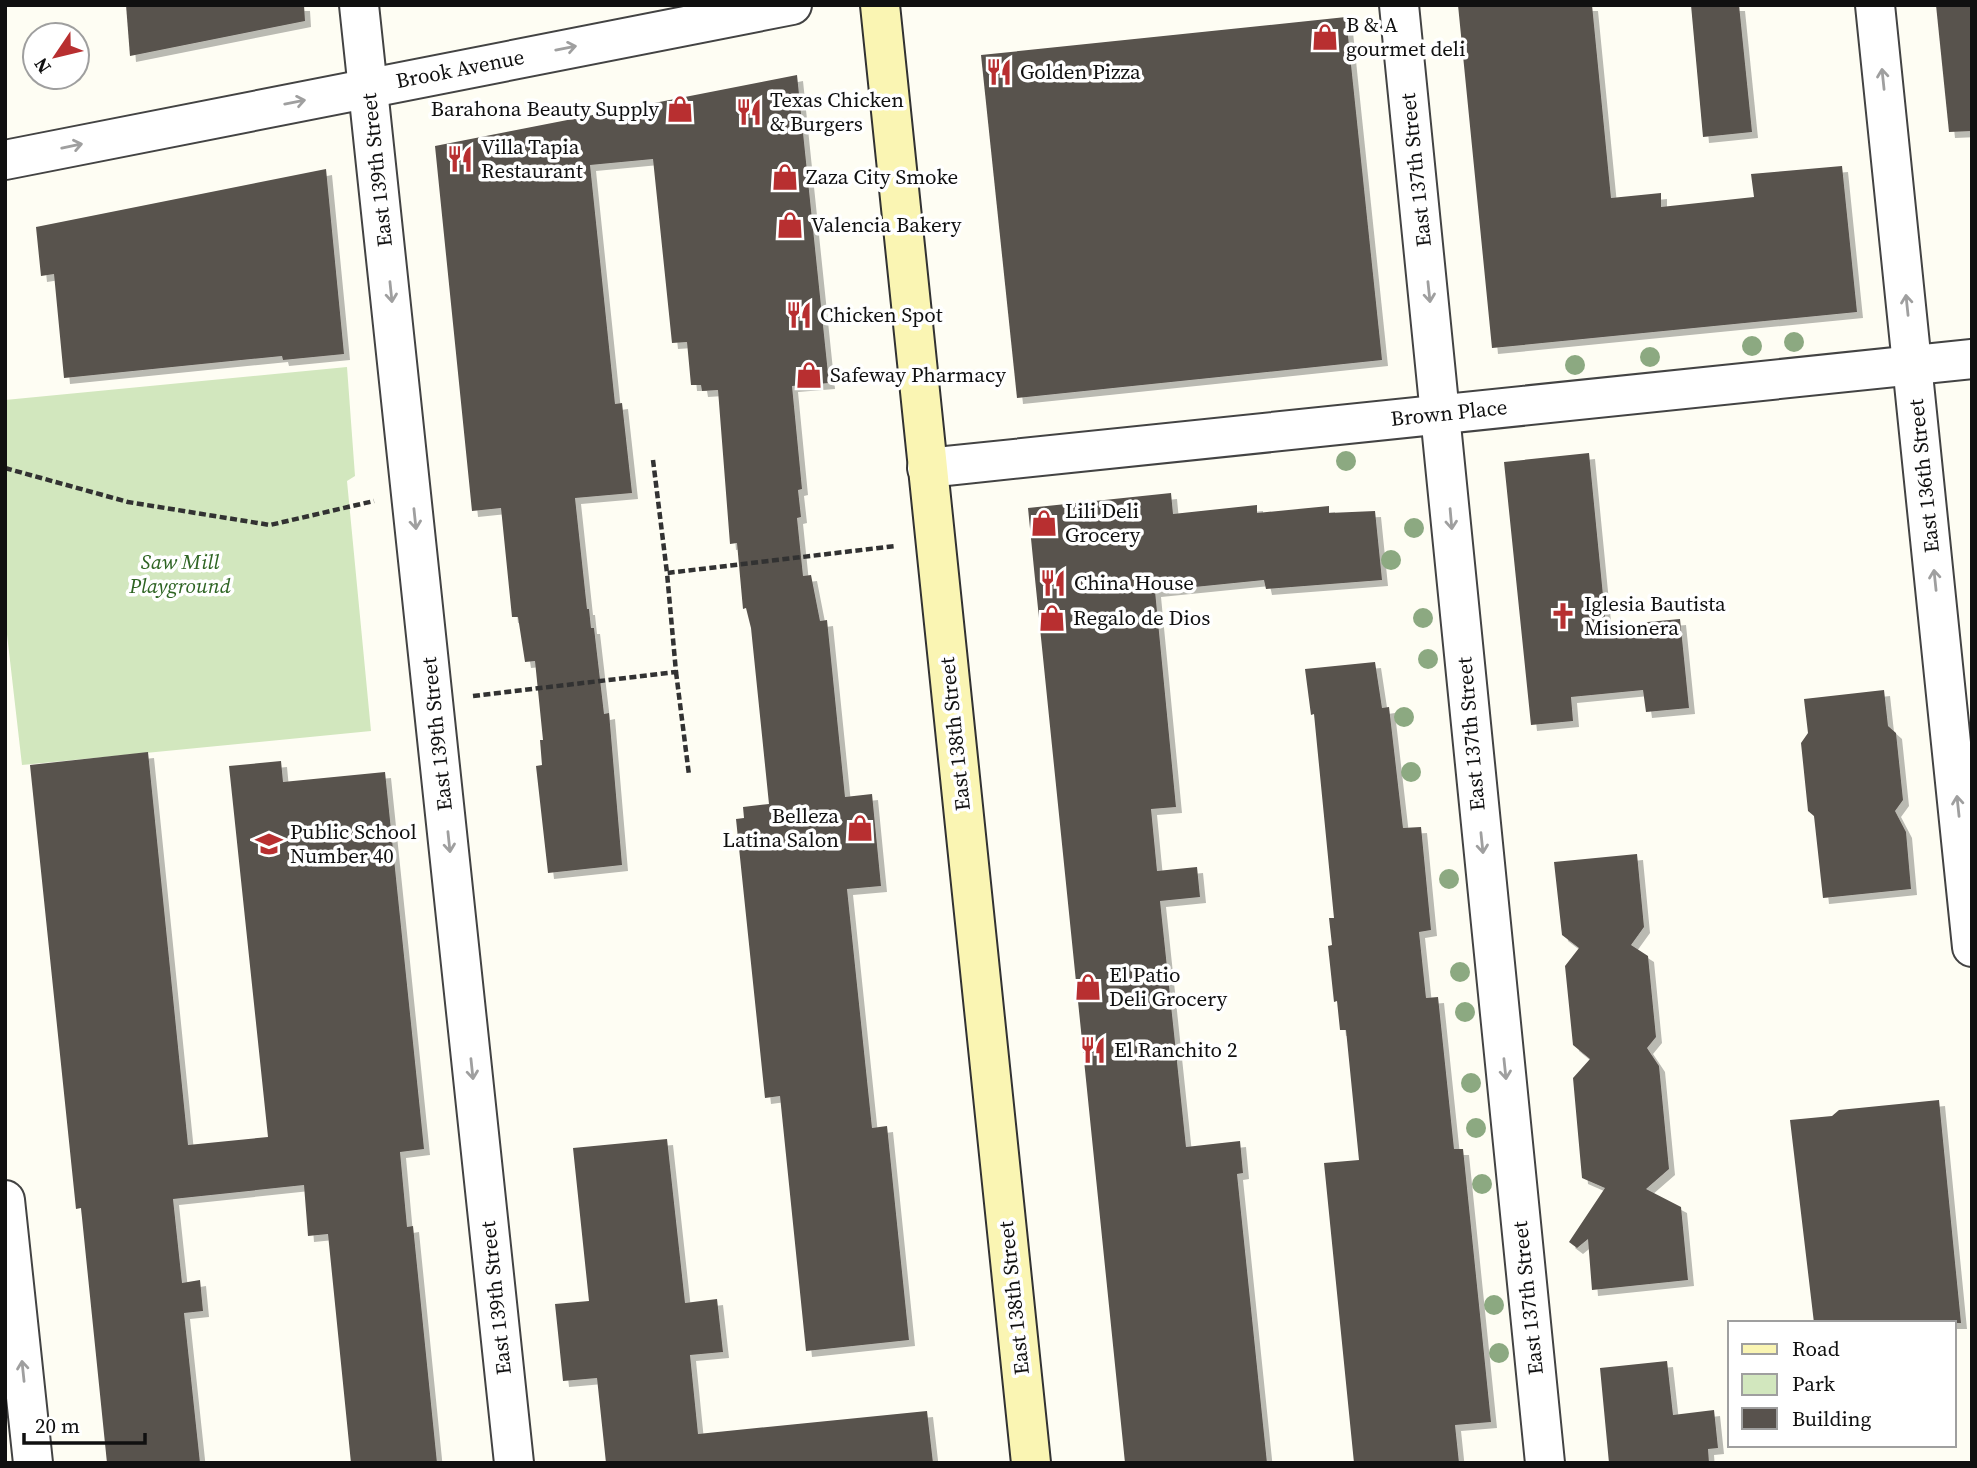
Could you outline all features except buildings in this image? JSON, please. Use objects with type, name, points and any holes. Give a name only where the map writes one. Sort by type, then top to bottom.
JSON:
[{"type":"main road","name":"East 138th Street","points":[[880,5],[1031,1463]]},
{"type":"street","name":"East 139th Street","points":[[359,5],[514,1463]]},
{"type":"street","name":"Brook Avenue","points":[[5,160],[792,5]]},
{"type":"street","name":"East 137th Street","points":[[1399,5],[1545,1463]]},
{"type":"street","name":"East 136th Street","points":[[1875,5],[1972,947]]},
{"type":"street","name":"Brown Place","points":[[927,468],[1972,359]]},
{"type":"street","points":[[5,1200],[33,1463]]},
{"type":"path","points":[[653,460],[689,775]]},
{"type":"path","points":[[5,468],[128,502],[270,525],[412,492]]},
{"type":"path","points":[[667,573],[935,541]]},
{"type":"path","points":[[434,701],[676,672]]},
{"type":"green space","name":"Saw Mill Playground","points":[[347,367],[355,476],[347,481],[371,731],[22,765],[5,617],[5,400]]},
{"type":"place","name":"B & A gourmet deli","points":[[1325,37]]},
{"type":"place","name":"Golden Pizza","points":[[999,72]]},
{"type":"place","name":"Barahona Beauty Supply","points":[[680,109]]},
{"type":"place","name":"Texas Chicken & Burgers","points":[[749,112]]},
{"type":"place","name":"Villa Tapia Restaurant","points":[[460,159]]},
{"type":"place","name":"Zaza City Smoke","points":[[785,177]]},
{"type":"place","name":"Valencia Bakery","points":[[790,225]]},
{"type":"place","name":"Chicken Spot","points":[[799,315]]},
{"type":"place","name":"Safeway Pharmacy","points":[[809,375]]},
{"type":"place","name":"Lili Deli Grocery","points":[[1044,523]]},
{"type":"place","name":"China House","points":[[1053,583]]},
{"type":"place","name":"Iglesia Bautista Misionera","points":[[1563,616]]},
{"type":"place","name":"Regalo de Dios","points":[[1052,618]]},
{"type":"place","name":"Belleza Latina Salon","points":[[860,828]]},
{"type":"place","name":"Public School Number 40","points":[[269,844]]},
{"type":"place","name":"El Patio Deli Grocery","points":[[1088,987]]},
{"type":"place","name":"El Ranchito 2","points":[[1093,1050]]}]
